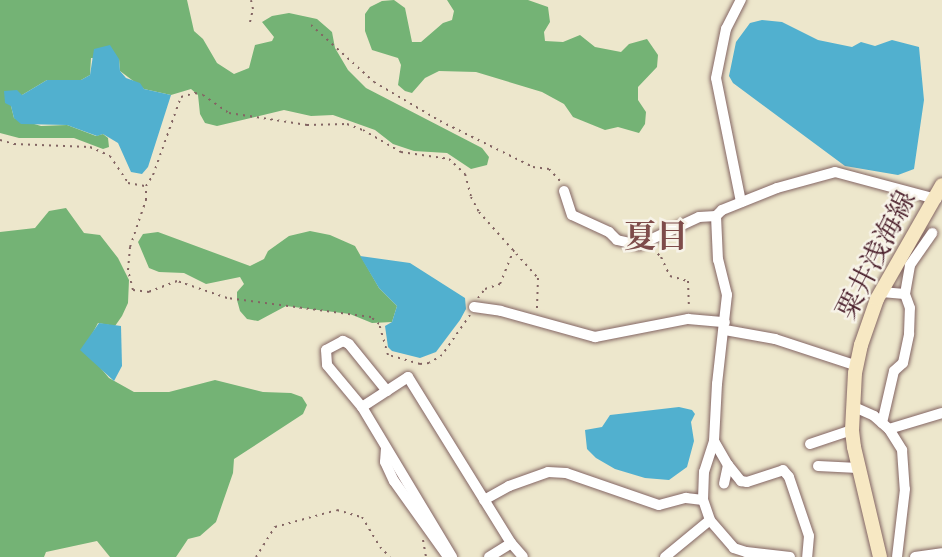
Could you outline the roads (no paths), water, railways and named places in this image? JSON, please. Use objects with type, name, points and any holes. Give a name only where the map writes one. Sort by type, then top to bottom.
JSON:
[{"type":"main road","name":"粟井浅海線","points":[[880,557],[858,468],[852,430],[857,366],[868,321],[881,292],[926,228],[939,192]]},
{"type":"street","points":[[741,0],[726,29],[716,78],[741,202]]},
{"type":"street","points":[[564,191],[572,215],[609,232],[617,240],[639,245],[699,217],[716,216],[741,202],[835,172],[939,192]]},
{"type":"street","points":[[716,216],[718,260],[727,295],[717,384],[715,441],[704,471],[704,500],[710,520],[739,554],[790,557]]},
{"type":"street","points":[[885,426],[894,371],[903,363],[909,334],[910,308],[905,294],[909,265],[926,228],[942,238]]},
{"type":"street","points":[[881,292],[905,294]]},
{"type":"street","points":[[474,307],[502,311],[595,337],[688,319],[783,341],[857,366]]},
{"type":"street","points":[[387,391],[349,344],[343,341],[331,346],[324,355],[327,365],[362,407],[451,557]]},
{"type":"street","points":[[362,407],[408,377],[511,543],[523,557]]},
{"type":"street","points":[[852,407],[885,426],[902,450],[906,471],[897,557]]},
{"type":"street","points":[[885,426],[942,413]]},
{"type":"street","points":[[810,444],[852,430]]},
{"type":"street","points":[[715,441],[728,465],[741,481],[747,482],[783,470],[793,487],[809,536],[807,557]]},
{"type":"street","points":[[724,484],[728,465]]},
{"type":"street","points":[[818,466],[858,468]]},
{"type":"street","points":[[484,500],[509,486],[548,472],[566,473],[659,505],[686,498],[704,500]]},
{"type":"street","points":[[665,557],[710,520]]},
{"type":"street","points":[[489,557],[511,543]]},
{"type":"street","points":[[915,557],[942,553]]},
{"type":"water","points":[[762,20],[782,22],[818,40],[852,47],[861,42],[875,46],[892,40],[919,47],[924,100],[914,169],[898,175],[845,166],[733,83],[729,76],[736,42],[750,23]]},
{"type":"water","points":[[110,45],[119,59],[120,71],[126,78],[140,83],[144,89],[171,95],[148,167],[142,174],[131,172],[118,143],[103,134],[97,136],[67,125],[21,124],[14,118],[11,106],[5,103],[4,91],[17,90],[22,95],[47,80],[81,80],[90,75],[94,49]]},
{"type":"water","points":[[360,256],[410,263],[465,298],[466,309],[436,352],[420,358],[392,351],[388,347],[385,326],[392,322],[397,306],[379,288]]},
{"type":"water","points":[[99,323],[121,326],[122,366],[114,381],[80,350]]},
{"type":"water","points":[[679,407],[692,410],[695,414],[691,422],[694,441],[687,467],[669,480],[645,478],[615,469],[587,449],[585,430],[602,427],[610,415]]},
{"type":"district","name":"夏目","points":[[656,239]]}]
